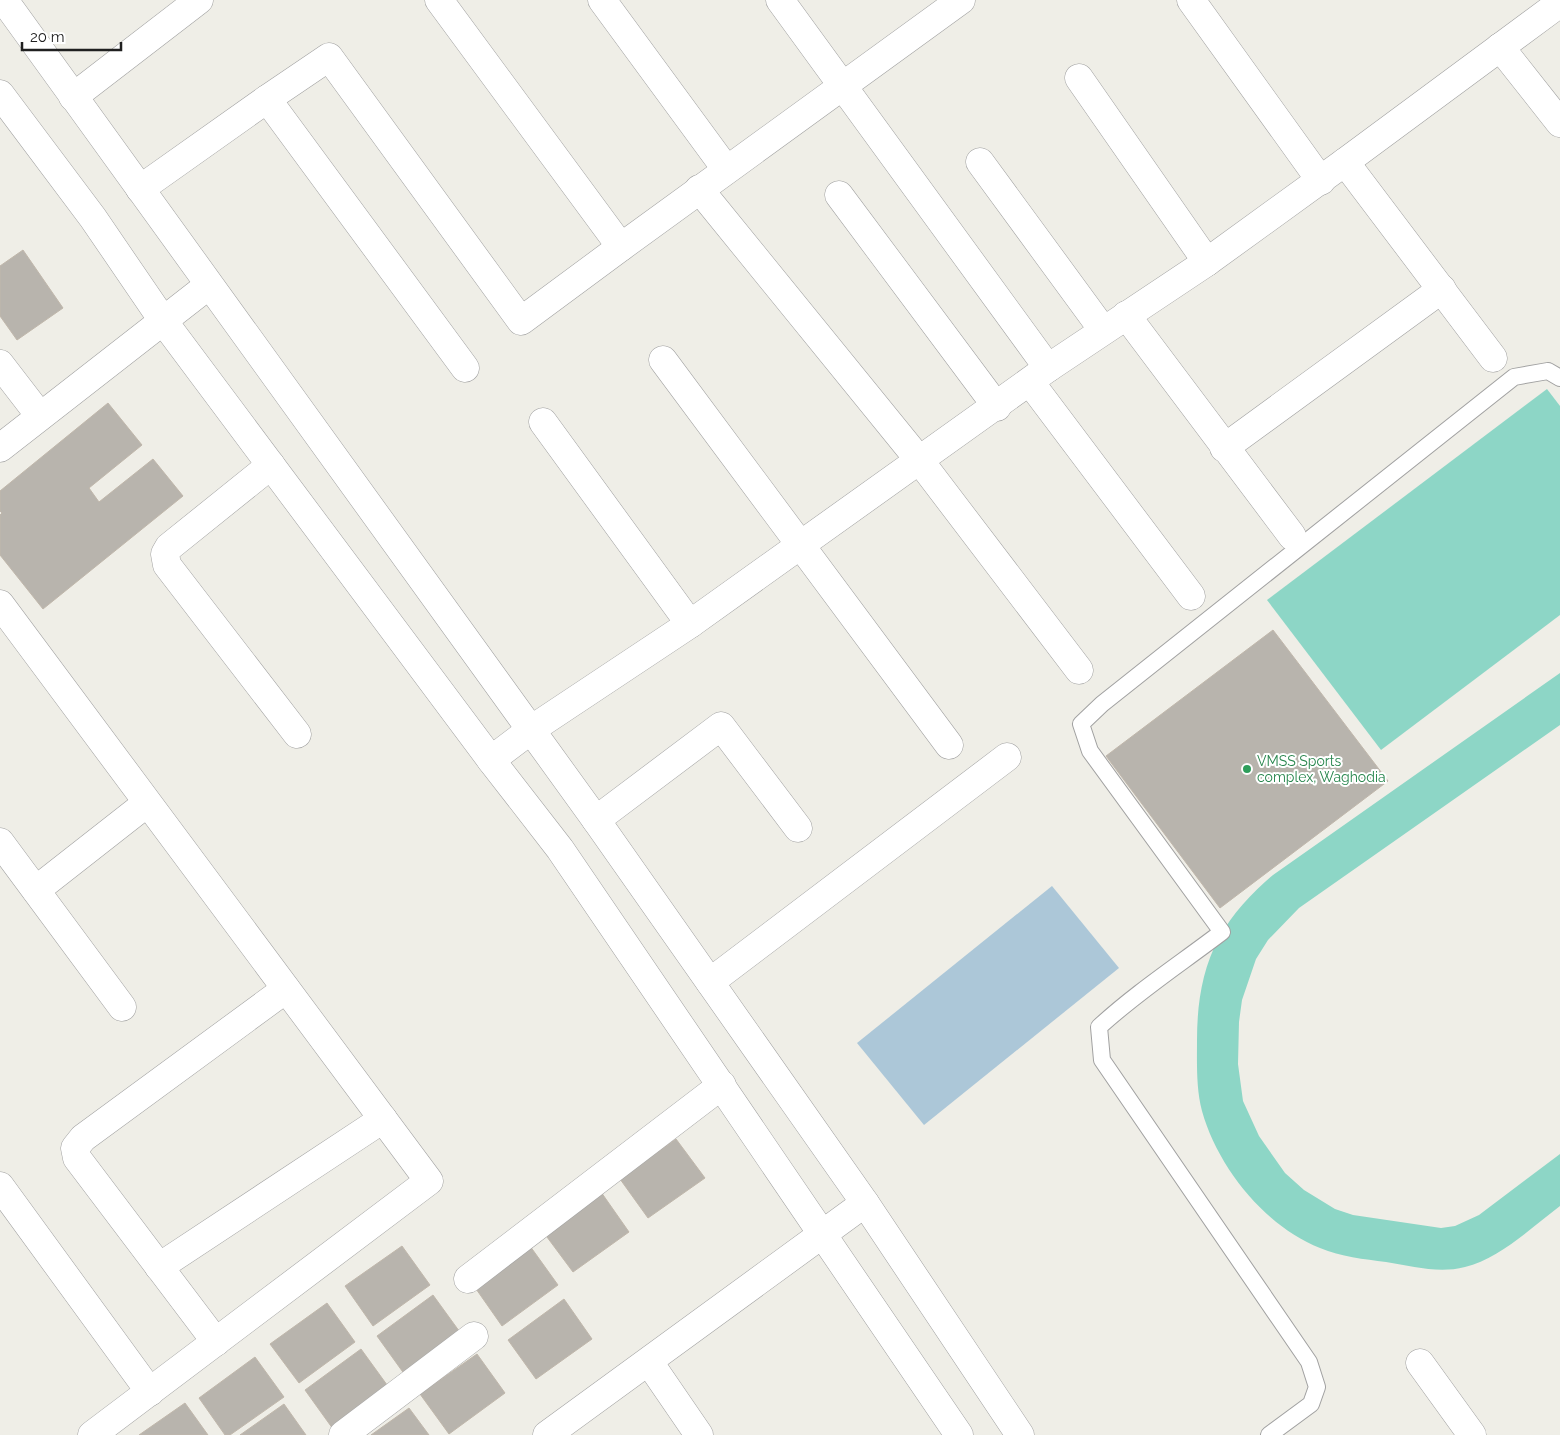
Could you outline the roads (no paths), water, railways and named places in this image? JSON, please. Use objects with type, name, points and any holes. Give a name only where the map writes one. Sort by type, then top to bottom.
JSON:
[{"type":"street","points":[[4,0],[532,729],[865,1203],[1020,1435]]},
{"type":"street","points":[[73,97],[199,0]]},
{"type":"street","points":[[440,0],[621,247]]},
{"type":"street","points":[[602,0],[726,169]]},
{"type":"street","points":[[780,0],[843,87],[1191,596]]},
{"type":"street","points":[[140,190],[328,57],[521,321],[699,188],[843,87],[961,0]]},
{"type":"street","points":[[1191,0],[1321,181]]},
{"type":"street","points":[[490,760],[532,729],[690,624],[799,544],[997,407],[1103,330],[1207,262],[1321,181],[1560,3]]},
{"type":"street","points":[[1500,47],[1560,123]]},
{"type":"street","points":[[1079,78],[1207,262]]},
{"type":"street","points":[[0,94],[93,218],[164,322],[490,760],[560,849],[824,1234],[959,1435]]},
{"type":"street","points":[[267,99],[465,368]]},
{"type":"street","points":[[980,162],[1103,330]]},
{"type":"street","points":[[1346,162],[1493,358]]},
{"type":"street","points":[[699,188],[920,461],[1079,670]]},
{"type":"street","points":[[839,195],[997,407]]},
{"type":"street","points":[[0,448],[210,285]]},
{"type":"street","points":[[1224,448],[1442,289]]},
{"type":"street","points":[[1126,315],[1224,448],[1292,536]]},
{"type":"street","points":[[663,360],[950,745]]},
{"type":"street","points":[[0,364],[40,416]]},
{"type":"street","points":[[543,422],[690,624]]},
{"type":"street","points":[[271,465],[169,546],[165,554],[166,565],[297,734]]},
{"type":"street","points":[[0,604],[429,1181],[92,1435]]},
{"type":"street","points":[[596,820],[721,726],[798,828]]},
{"type":"street","points":[[710,982],[1007,757]]},
{"type":"street","points":[[36,890],[147,803]]},
{"type":"street","points":[[0,842],[122,1007]]},
{"type":"street","points":[[216,1342],[77,1158],[75,1148],[83,1138],[286,990]]},
{"type":"street","points":[[468,1279],[722,1085]]},
{"type":"street","points":[[159,1267],[383,1119]]},
{"type":"street","points":[[0,1186],[150,1392]]},
{"type":"street","points":[[547,1435],[865,1203]]},
{"type":"street","points":[[343,1435],[474,1336]]},
{"type":"street","points":[[649,1362],[699,1435]]},
{"type":"street","points":[[1420,1363],[1472,1435]]},
{"type":"lane","points":[[1269,1435],[1311,1404],[1317,1387],[1308,1362],[1102,1060],[1099,1027],[1124,1004],[1222,932],[1090,751],[1081,724],[1109,698],[1514,377],[1548,371],[1560,378]]},
{"type":"place","name":"VMSS Sports complex, Waghodia","points":[[1247,769]]}]
